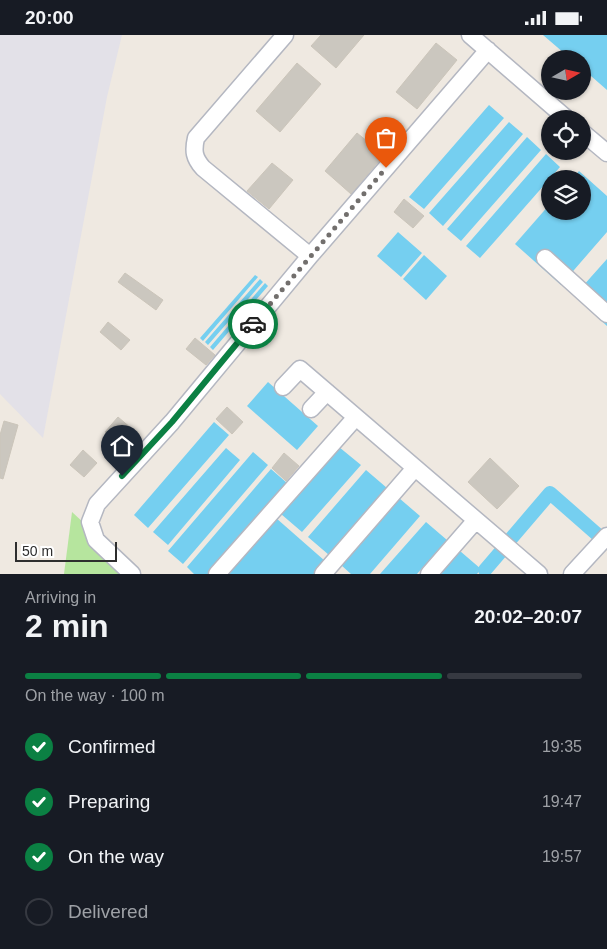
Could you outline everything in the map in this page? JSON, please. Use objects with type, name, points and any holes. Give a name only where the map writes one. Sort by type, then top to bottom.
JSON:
[{"type":"lane","points":[[285,35],[196,138],[193,151],[196,161],[203,168],[310,256]]},
{"type":"lane","points":[[470,35],[557,110]]},
{"type":"lane","points":[[132,574],[105,551],[92,532],[90,522],[97,504],[172,422],[310,256],[488,50]]},
{"type":"lane","points":[[591,140],[607,153]]},
{"type":"lane","points":[[544,258],[607,313]]},
{"type":"lane","points":[[283,387],[300,369],[539,574]]},
{"type":"lane","points":[[311,409],[327,393]]},
{"type":"lane","points":[[216,574],[356,417]]},
{"type":"lane","points":[[323,574],[415,468]]},
{"type":"lane","points":[[429,574],[476,520]]},
{"type":"lane","points":[[572,574],[605,538]]},
{"type":"shaded area","points":[[0,35],[122,35],[107,97],[43,438],[0,394]]},
{"type":"green space","points":[[72,512],[139,574],[64,574]]},
{"type":"water","points":[[543,35],[607,35],[607,90],[591,76],[591,50],[560,50]]},
{"type":"water","points":[[489,105],[504,118],[424,209],[409,197]]},
{"type":"water","points":[[509,122],[523,134],[443,226],[429,213]]},
{"type":"water","points":[[527,137],[541,150],[461,241],[447,229]]},
{"type":"water","points":[[541,160],[552,160],[560,167],[557,170],[541,170],[541,189],[480,258],[466,246]]},
{"type":"water","points":[[591,182],[607,196],[607,232],[561,285],[515,244],[541,214],[541,220],[591,220]]},
{"type":"water","points":[[398,232],[422,253],[401,277],[377,256]]},
{"type":"water","points":[[424,255],[447,276],[426,300],[403,279]]},
{"type":"water","points":[[607,259],[607,326],[574,296]]},
{"type":"water","points":[[255,275],[258,277],[203,341],[200,338]]},
{"type":"water","points":[[260,279],[263,282],[208,345],[205,342]]},
{"type":"water","points":[[265,283],[268,286],[213,350],[210,347]]},
{"type":"water","points":[[268,382],[318,426],[297,450],[247,406]]},
{"type":"water","points":[[214,422],[229,435],[148,528],[134,515]]},
{"type":"water","points":[[339,447],[361,465],[302,532],[281,514]]},
{"type":"water","points":[[226,448],[240,460],[168,545],[153,532]]},
{"type":"water","points":[[253,452],[268,465],[183,564],[168,551]]},
{"type":"water","points":[[271,469],[287,483],[208,574],[194,574],[187,567]]},
{"type":"water","points":[[366,470],[387,488],[329,555],[308,537]]},
{"type":"water","points":[[399,498],[420,516],[370,574],[351,574],[341,565]]},
{"type":"water","points":[[276,518],[325,561],[315,574],[228,574]]},
{"type":"water","points":[[426,522],[447,540],[417,574],[380,574]]},
{"type":"water","points":[[460,551],[481,569],[477,574],[440,574]]},
{"type":"building","points":[[321,35],[364,35],[336,68],[311,46]]},
{"type":"building","points":[[436,43],[457,60],[417,109],[396,92]]},
{"type":"building","points":[[297,63],[321,84],[280,132],[256,111]]},
{"type":"building","points":[[357,133],[384,155],[351,194],[325,171]]},
{"type":"building","points":[[272,163],[293,180],[269,209],[247,191]]},
{"type":"building","points":[[404,199],[424,216],[413,228],[394,212]]},
{"type":"building","points":[[125,273],[163,300],[156,310],[118,282]]},
{"type":"building","points":[[108,322],[130,340],[121,350],[100,332]]},
{"type":"building","points":[[195,338],[215,355],[206,365],[186,349]]},
{"type":"building","points":[[227,407],[243,422],[232,434],[216,419]]},
{"type":"building","points":[[118,417],[138,434],[125,450],[105,432]]},
{"type":"building","points":[[4,421],[18,425],[3,479],[0,478],[0,435]]},
{"type":"building","points":[[83,450],[97,463],[84,477],[70,465]]},
{"type":"building","points":[[284,453],[299,466],[286,481],[272,468]]},
{"type":"building","points":[[490,458],[519,486],[497,509],[468,482]]},
{"type":"waterway","points":[[509,541],[550,493],[607,543]]},
{"type":"waterway","points":[[485,570],[503,549]]},
{"type":"way so far","points":[[253,324],[386,168]]},
{"type":"route","points":[[122,476],[172,422],[253,324]]}]
